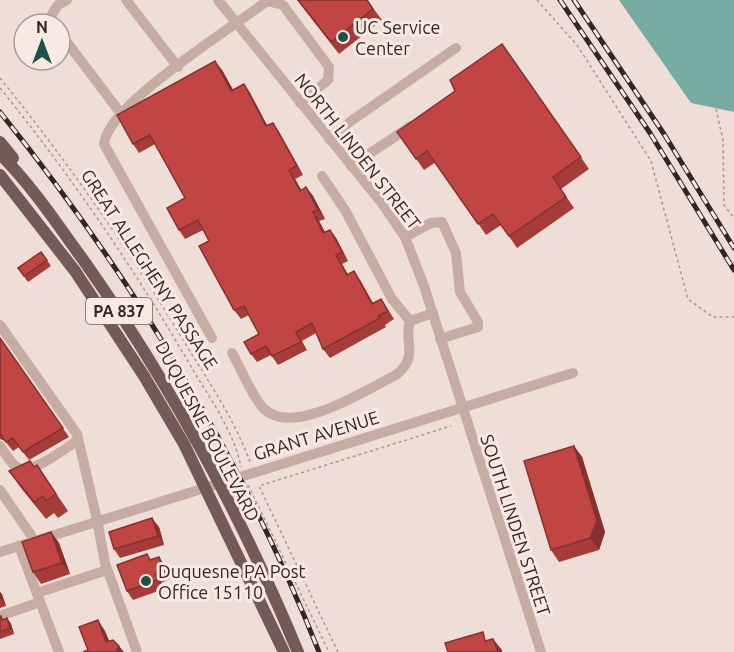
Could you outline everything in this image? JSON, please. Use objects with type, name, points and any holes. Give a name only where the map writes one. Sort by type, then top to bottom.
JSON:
[{"type":"main road","points":[[0,142],[44,201],[44,215],[39,223]]},
{"type":"main road","name":"DUQUESNE BOULEVARD","points":[[0,154],[44,201],[135,335],[218,482],[277,601],[298,652]]},
{"type":"main road","name":"DUQUESNE BOULEVARD","points":[[0,175],[75,271],[144,376],[205,487]]},
{"type":"main road","name":"PA 837","points":[[205,487],[284,652]]},
{"type":"street","points":[[54,12],[58,5],[67,0]]},
{"type":"street","points":[[126,0],[178,67]]},
{"type":"street","name":"NORTH LINDEN STREET","points":[[220,1],[405,237],[433,313],[462,408]]},
{"type":"street","points":[[212,338],[104,144],[105,133],[153,82],[178,67],[267,1],[283,5],[329,67],[328,80],[300,103]]},
{"type":"street","points":[[329,139],[351,121],[456,48]]},
{"type":"street","points":[[72,49],[122,115]]},
{"type":"street","points":[[351,166],[425,116]]},
{"type":"street","points":[[322,176],[345,210],[392,299],[410,321]]},
{"type":"street","points":[[405,237],[430,223],[442,222],[454,247],[460,292],[478,322],[478,327],[440,339]]},
{"type":"street","points":[[410,321],[433,313]]},
{"type":"street","points":[[231,353],[264,408],[282,419],[293,419],[333,405],[401,370],[411,349],[408,331],[410,321]]},
{"type":"street","points":[[0,325],[78,440],[98,520],[107,570],[137,652]]},
{"type":"street","name":"GRANT AVENUE","points":[[0,552],[242,474],[573,372]]},
{"type":"street","name":"SOUTH LINDEN STREET","points":[[462,408],[541,652]]},
{"type":"street","points":[[0,446],[15,466],[26,469],[37,465],[78,440]]},
{"type":"street","points":[[0,490],[35,541]]},
{"type":"street","points":[[19,546],[59,652]]},
{"type":"street","points":[[0,616],[107,570]]},
{"type":"path","points":[[537,0],[577,45],[651,161],[688,299],[713,317],[734,317]]},
{"type":"path","name":"GREAT ALLEGHENY PASSAGE","points":[[0,78],[79,179],[147,278],[225,409],[247,453]]},
{"type":"path","points":[[0,88],[68,176],[125,257],[220,416],[238,453],[242,474],[329,652]]},
{"type":"path","points":[[716,109],[723,140],[724,205],[734,218]]},
{"type":"path","points":[[338,652],[259,486],[451,426]]},
{"type":"water","points":[[619,0],[734,0],[734,112],[691,103]]},
{"type":"building","name":"UC Service Center","points":[[298,0],[367,0],[373,9],[331,42]]},
{"type":"building","points":[[502,44],[581,157],[553,177],[566,197],[509,236],[493,214],[478,224],[427,151],[416,159],[397,132],[455,91],[450,80]]},
{"type":"building","points":[[215,61],[231,91],[244,84],[266,126],[273,123],[297,166],[289,170],[300,191],[306,187],[318,210],[313,212],[323,233],[330,230],[342,252],[336,255],[347,275],[354,271],[372,304],[381,299],[388,311],[378,316],[380,318],[323,349],[312,323],[296,332],[301,342],[272,356],[266,346],[251,354],[244,342],[259,334],[244,306],[234,310],[199,246],[209,241],[198,220],[179,230],[167,208],[185,198],[150,135],[133,144],[117,115]]},
{"type":"building","points":[[41,252],[47,260],[24,276],[18,268]]},
{"type":"building","points":[[0,338],[63,428],[23,452],[13,438],[6,442],[0,433]]},
{"type":"building","points":[[574,446],[597,521],[590,538],[551,550],[524,461]]},
{"type":"building","points":[[30,461],[34,467],[37,465],[56,494],[46,501],[43,496],[34,502],[9,471]]},
{"type":"building","points":[[152,518],[158,536],[114,549],[109,532]]},
{"type":"building","points":[[51,532],[62,563],[33,572],[22,542]]},
{"type":"building","points":[[147,554],[150,560],[159,557],[164,570],[155,574],[157,580],[127,591],[117,565]]},
{"type":"building","points":[[0,616],[2,620],[7,618],[10,628],[0,632]]},
{"type":"building","points":[[98,620],[106,642],[113,640],[119,646],[118,652],[83,652],[88,650],[79,627]]},
{"type":"building","points":[[483,632],[485,641],[493,639],[498,652],[448,652],[445,643]]},
{"type":"railway","points":[[560,0],[650,133],[734,270]]},
{"type":"railway","points":[[574,0],[664,134],[734,248]]},
{"type":"railway","points":[[0,112],[94,238],[180,370],[255,509],[289,580],[319,652]]},
{"type":"place","name":"UC Service Center","points":[[343,37]]},
{"type":"place","name":"Duquesne PA Post Office 15110","points":[[146,581]]}]
